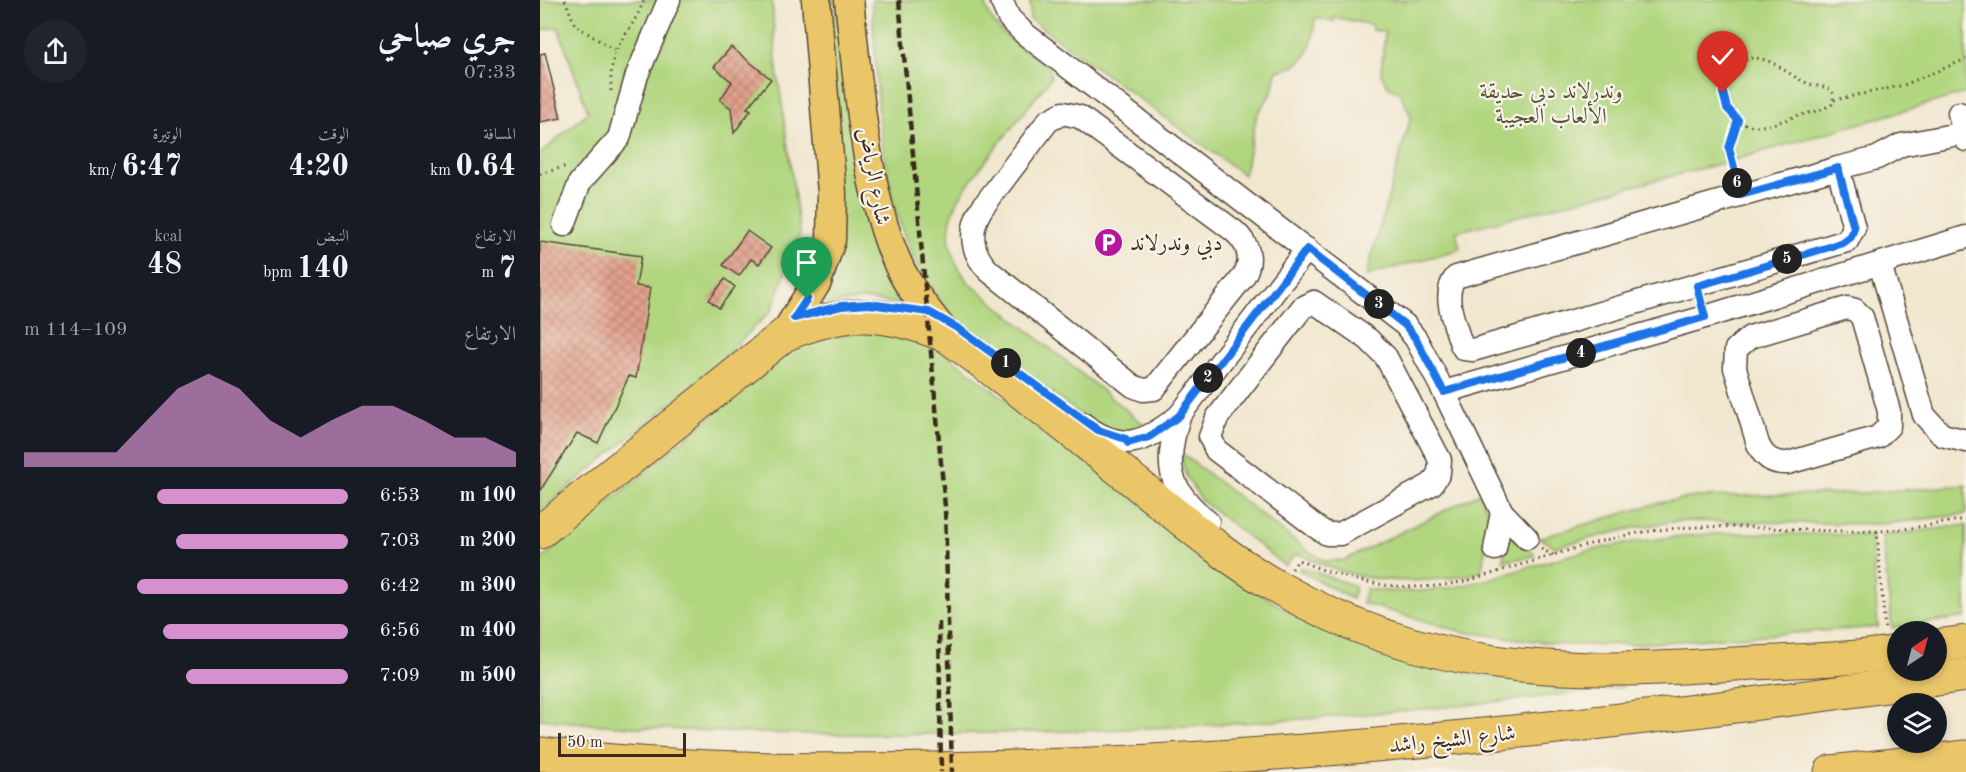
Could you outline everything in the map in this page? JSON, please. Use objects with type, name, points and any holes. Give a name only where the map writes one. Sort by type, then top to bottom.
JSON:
[{"type":"highway","points":[[540,532],[784,335],[814,322],[847,316],[880,316],[914,322],[947,336],[1020,390],[1250,570],[1308,604],[1370,632],[1448,656],[1498,664],[1598,670],[1656,669],[1870,656],[1887,645]]},
{"type":"highway","points":[[1947,645],[1966,642]]},
{"type":"highway","name":"شارع الشيخ راشد","points":[[540,754],[642,763],[801,771],[1057,766],[1220,758],[1432,741],[1718,710],[1966,675]]},
{"type":"highway","points":[[1831,772],[1899,768],[1966,757]]},
{"type":"main road","name":"شارع الرياض","points":[[784,335],[817,282],[831,240],[832,193],[816,0]]},
{"type":"main road","name":"شارع الرياض","points":[[852,5],[859,89],[874,186],[888,240],[912,289],[947,336]]},
{"type":"lane","points":[[564,225],[580,182],[619,138],[637,75],[669,0]]},
{"type":"lane","points":[[1000,0],[1016,27],[1369,296],[1411,332],[1444,392],[1502,512],[1527,538]]},
{"type":"lane","points":[[1058,114],[1075,114],[1154,171],[1240,236],[1248,249],[1250,264],[1243,277],[1162,382],[1154,389],[1143,390],[1133,386],[989,271],[975,250],[972,232],[982,208],[1048,121],[1058,114]]},
{"type":"lane","points":[[1838,168],[1854,228],[1847,241],[1470,351],[1461,344],[1449,297],[1451,283],[1463,274],[1741,195],[1838,168],[1877,158],[1901,145],[1963,129]]},
{"type":"lane","points":[[1154,171],[1173,145]]},
{"type":"lane","points":[[1444,392],[1705,317],[1966,237]]},
{"type":"lane","points":[[1020,390],[1048,401],[1102,437],[1119,442],[1149,437],[1179,416],[1307,249]]},
{"type":"lane","points":[[1880,264],[1924,415],[1923,431],[1932,445],[1947,451],[1955,450],[1966,442]]},
{"type":"lane","points":[[1697,286],[1705,317]]},
{"type":"lane","points":[[1348,324],[1369,296]]},
{"type":"lane","points":[[1318,303],[1348,324],[1377,347],[1393,367],[1438,453],[1440,466],[1436,479],[1426,488],[1346,533],[1334,535],[1321,531],[1222,456],[1212,444],[1211,430],[1217,418],[1305,304],[1318,303]]},
{"type":"lane","points":[[1851,308],[1862,317],[1879,375],[1890,416],[1889,426],[1882,435],[1782,463],[1764,455],[1758,444],[1735,368],[1734,356],[1740,344],[1750,337],[1851,308]]},
{"type":"lane","points":[[1879,375],[1910,366]]},
{"type":"lane","points":[[1179,416],[1169,458],[1175,486],[1188,505],[1226,538],[1250,570]]},
{"type":"lane","points":[[1495,549],[1502,512]]},
{"type":"path","points":[[565,0],[575,25],[614,50]]},
{"type":"path","points":[[611,96],[610,66],[614,50],[644,0]]},
{"type":"path","points":[[1834,100],[1828,88],[1797,79],[1767,60],[1751,58],[1730,70],[1724,85],[1724,101],[1738,120],[1762,126],[1828,106],[1834,100],[1904,85],[1966,59]]},
{"type":"path","points":[[1738,120],[1729,148],[1741,195]]},
{"type":"path","points":[[540,174],[561,169],[573,162]]},
{"type":"path","points":[[1288,573],[1298,560],[1366,583],[1413,587],[1437,586],[1483,576],[1609,539],[1665,529],[1723,526],[1877,531],[1966,519]]},
{"type":"path","points":[[1877,531],[1888,621]]},
{"type":"green space","points":[[543,0],[772,0],[776,62],[800,234],[771,311],[705,375],[540,511],[540,154],[588,112],[558,27],[540,30],[540,2]]},
{"type":"green space","points":[[827,0],[835,0],[844,79],[906,305],[864,299],[819,306],[826,294]]},
{"type":"green space","points":[[872,0],[984,0],[993,22],[1001,31],[1050,68],[1051,78],[981,166],[960,198],[949,229],[950,246],[957,264],[969,283],[1152,431],[1104,431],[965,330],[936,297],[914,259],[898,219],[888,176],[877,88]]},
{"type":"green space","name":"وندرلاند دبي حديقة الألعاب العجيبة","points":[[1030,0],[1966,0],[1966,93],[1730,161],[1456,232],[1460,249],[1366,276],[1411,116],[1400,93],[1388,86],[1381,74],[1385,32],[1372,30],[1372,25],[1334,17],[1334,21],[1315,18],[1313,38],[1307,54],[1295,65],[1276,71],[1272,92],[1257,114],[1244,175],[1030,19]]},
{"type":"green space","points":[[890,332],[941,350],[1223,567],[1273,602],[1326,631],[1388,654],[1453,670],[1487,676],[1554,682],[1622,683],[1623,687],[1466,705],[1308,719],[1071,731],[766,733],[653,728],[540,719],[540,561],[785,353],[811,341],[836,335]]},
{"type":"green space","points":[[1180,452],[1308,551],[1325,561],[1345,560],[1480,493],[1491,522],[1481,572],[1434,580],[1388,580],[1343,572],[1299,554],[1293,556],[1285,566],[1201,500],[1186,476]]},
{"type":"green space","points":[[1966,485],[1966,514],[1882,524],[1678,521],[1633,528],[1555,547],[1539,538],[1658,503],[1695,497],[1861,493]]},
{"type":"green space","points":[[1966,525],[1966,617],[1939,621],[1891,621],[1882,536]]},
{"type":"green space","points":[[1734,533],[1871,535],[1878,627],[1636,644],[1566,645],[1463,632],[1362,603],[1366,589],[1424,591],[1450,588],[1575,554],[1634,542]]},
{"type":"green space","points":[[1506,534],[1534,553],[1534,556],[1503,561]]},
{"type":"green space","points":[[1301,567],[1355,586],[1352,599],[1299,570]]},
{"type":"building","points":[[731,47],[771,79],[747,108],[751,110],[734,133],[731,108],[720,100],[732,82],[714,67]]},
{"type":"building","points":[[545,53],[561,118],[540,122],[540,54]]},
{"type":"building","points":[[747,231],[771,248],[759,264],[751,259],[739,276],[723,265]]},
{"type":"building","points":[[540,242],[641,256],[636,286],[650,288],[636,378],[629,376],[598,443],[577,433],[540,491]]},
{"type":"building","points":[[725,279],[735,287],[719,308],[709,300]]},
{"type":"railway","points":[[899,0],[945,507],[952,772]]},
{"type":"railway","points":[[939,622],[941,772]]},
{"type":"place","name":"دبي وندرلاند","points":[[1109,242]]},
{"type":"route","points":[[807,299],[794,318],[841,306],[869,304],[929,312],[943,318],[1098,430],[1116,438],[1126,439],[1128,443],[1149,437],[1179,416],[1307,249],[1405,325],[1416,339],[1444,392],[1705,317],[1697,286],[1843,243],[1851,237],[1854,228],[1838,168],[1741,195],[1730,161],[1729,148],[1738,120],[1727,108],[1723,93]]}]
